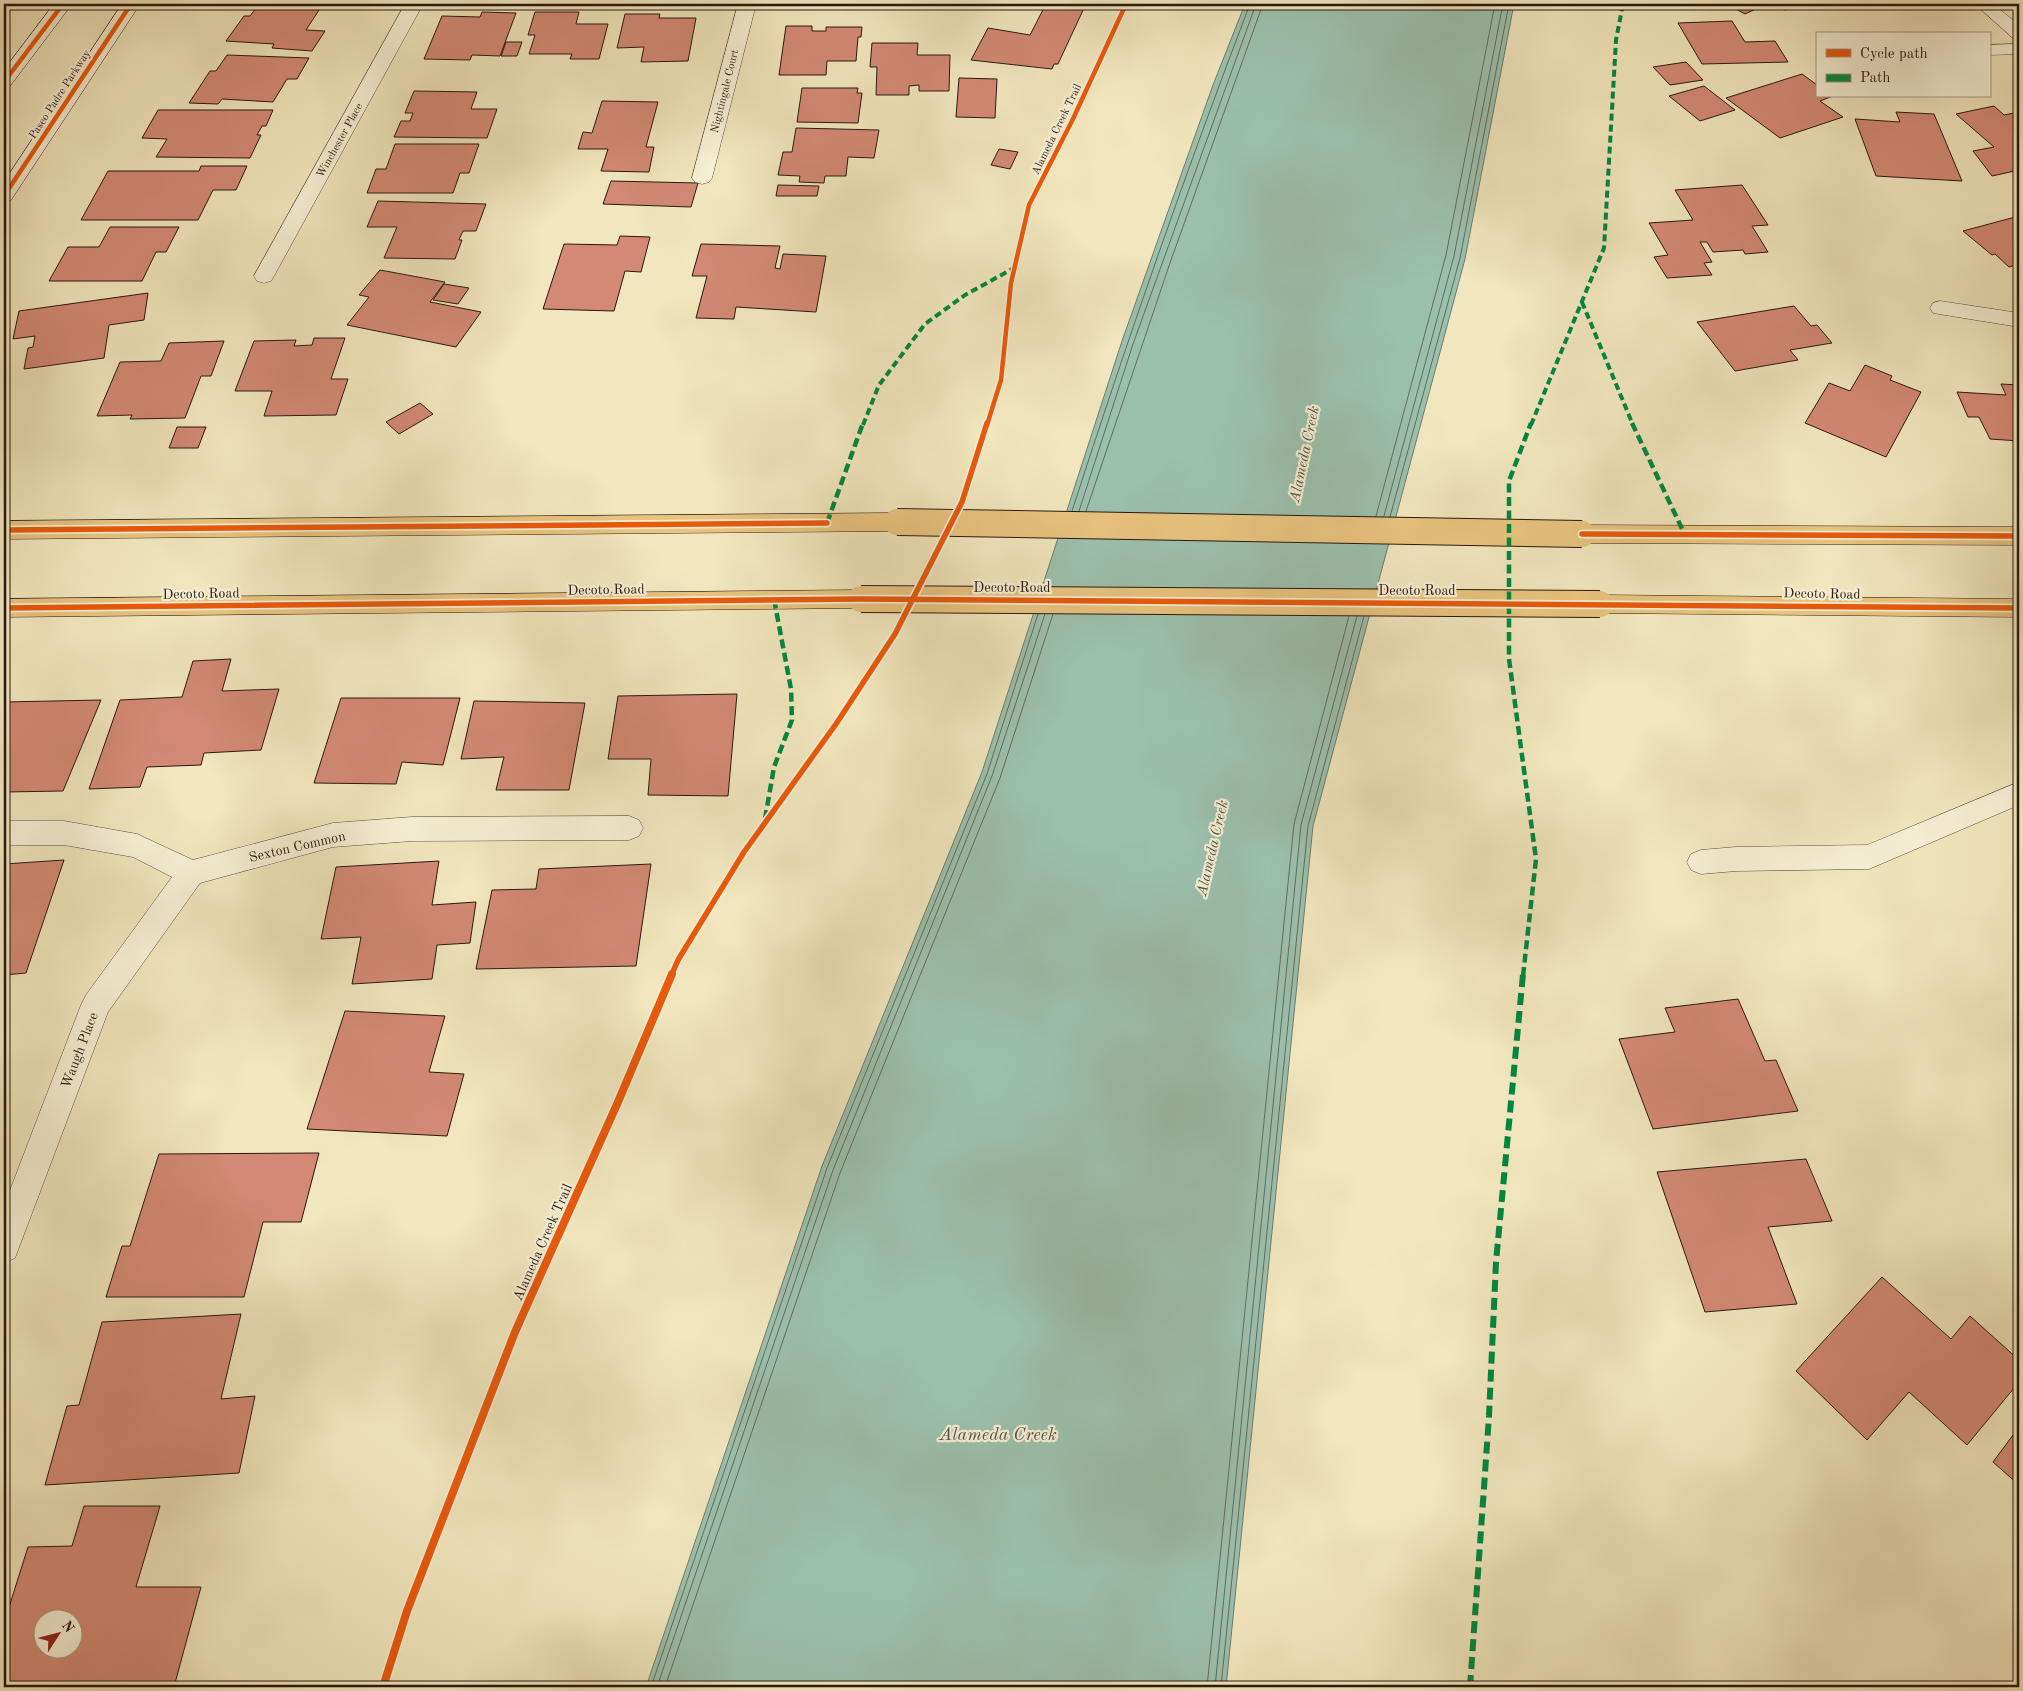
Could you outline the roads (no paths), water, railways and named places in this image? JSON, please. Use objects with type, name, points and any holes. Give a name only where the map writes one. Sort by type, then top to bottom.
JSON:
[{"type":"main road","points":[[4,522],[30,530]]},
{"type":"main road","points":[[4,530],[897,522],[1582,534],[2019,536]]},
{"type":"main road","name":"Decoto Road","points":[[4,608],[861,599],[2019,608]]},
{"type":"street","points":[[4,82],[63,4]]},
{"type":"street","name":"Paseo Padre Parkway","points":[[4,196],[131,4]]},
{"type":"street","name":"Winchester Place","points":[[264,276],[414,4]]},
{"type":"street","name":"Nightingale Court","points":[[702,178],[747,4]]},
{"type":"street","points":[[1983,4],[2019,34]]},
{"type":"street","points":[[1990,50],[2019,49]]},
{"type":"street","points":[[1940,308],[2019,320]]},
{"type":"street","points":[[1701,862],[1736,859],[1869,857],[2019,793]]},
{"type":"street","name":"Sexton Common","points":[[191,873],[333,835],[412,829],[629,828]]},
{"type":"street","points":[[4,833],[64,833],[137,846],[191,873]]},
{"type":"street","name":"Waugh Place","points":[[4,1248],[96,1005],[191,873]]},
{"type":"water","name":"Alameda Creek","points":[[1245,4],[1514,4],[1465,259],[1313,826],[1226,1687],[646,1687],[822,1166],[982,772],[1122,341],[1213,85]]}]
